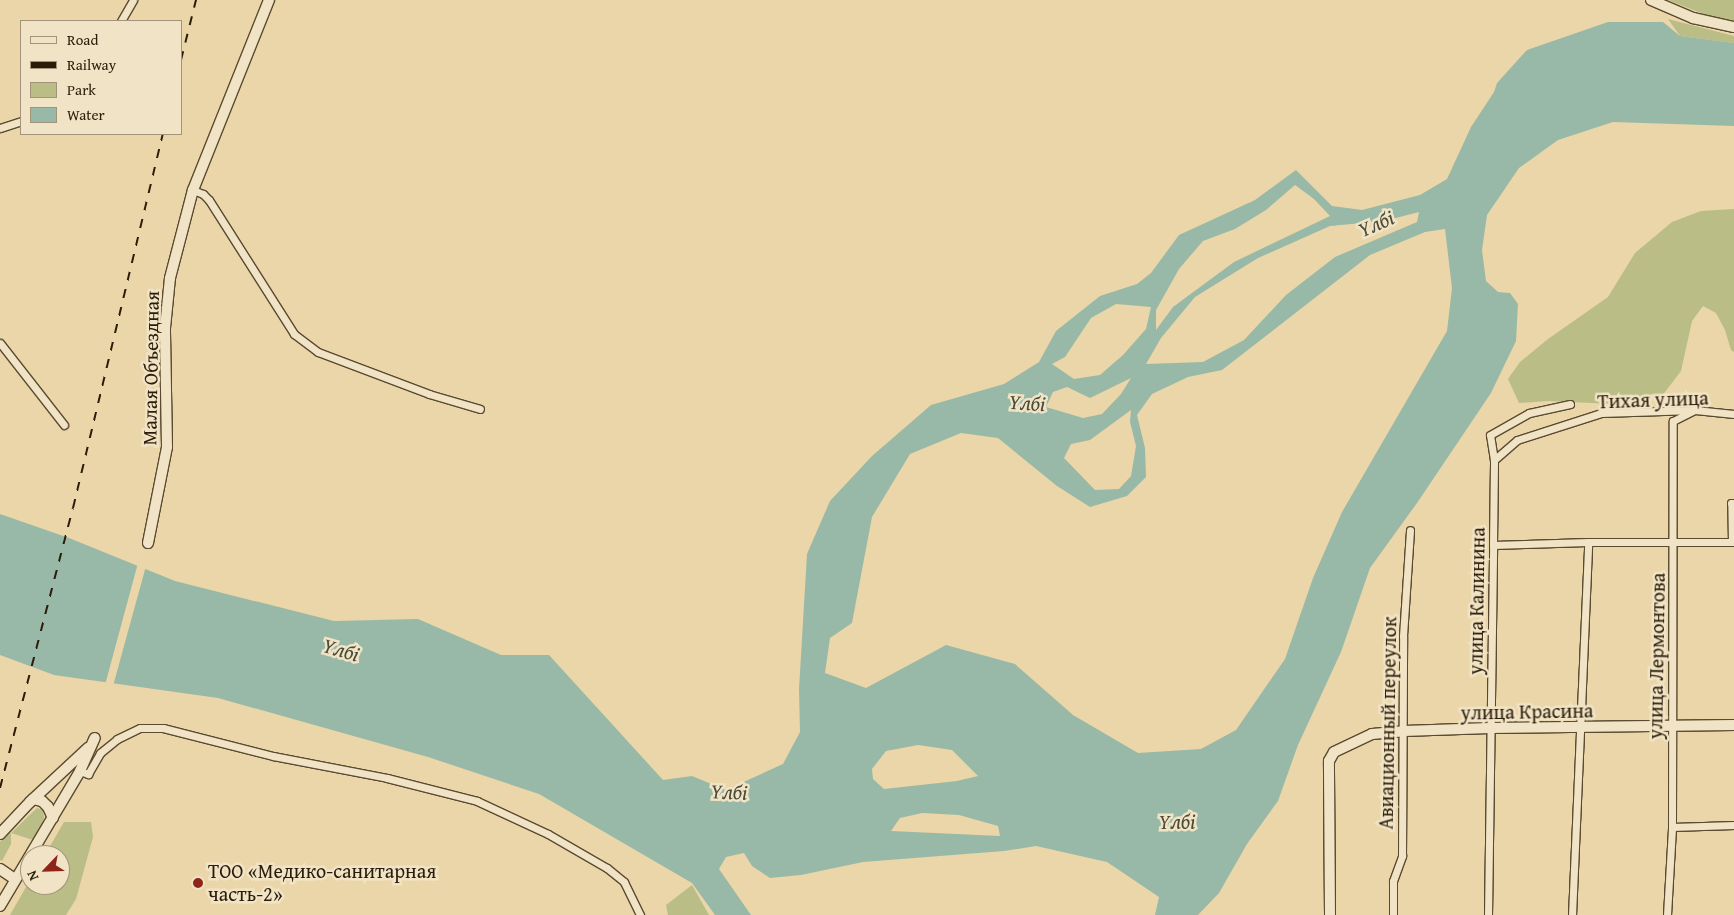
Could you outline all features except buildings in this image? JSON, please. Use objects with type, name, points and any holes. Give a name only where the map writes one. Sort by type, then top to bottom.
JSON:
[{"type":"main road","name":"Малая Объездная","points":[[148,543],[167,447],[166,328],[170,278],[193,190],[270,0]]},
{"type":"main road","points":[[1651,0],[1693,18],[1734,27]]},
{"type":"main road","name":"улица Красина","points":[[1330,915],[1329,761],[1334,752],[1372,734],[1490,728],[1734,725]]},
{"type":"main road","points":[[0,834],[33,799],[94,741],[80,771],[1,905],[2,915]]},
{"type":"main road","points":[[33,799],[42,801],[48,807],[53,818]]},
{"type":"main road","points":[[0,869],[15,879]]},
{"type":"street","points":[[122,20],[133,0]]},
{"type":"street","points":[[0,128],[20,121]]},
{"type":"street","points":[[193,190],[203,194],[209,200],[294,334],[318,352],[429,394],[480,409]]},
{"type":"street","points":[[0,343],[64,425]]},
{"type":"street","name":"улица Калинина","points":[[1488,915],[1494,460],[1490,435],[1529,413],[1570,404]]},
{"type":"street","name":"Тихая улица","points":[[1494,460],[1517,440],[1601,413],[1694,410],[1734,414]]},
{"type":"street","name":"улица Лермонтова","points":[[1667,915],[1672,827],[1671,727],[1674,543],[1672,421],[1694,410]]},
{"type":"street","points":[[1493,545],[1588,542],[1733,542],[1731,503],[1734,503]]},
{"type":"street","name":"Авиационный переулок","points":[[1392,915],[1393,881],[1402,856],[1403,636],[1410,530]]},
{"type":"street","points":[[1572,915],[1582,728],[1588,542]]},
{"type":"street","points":[[80,771],[88,774],[100,754],[117,740],[140,728],[163,728],[273,756],[387,778],[477,801],[548,834],[606,868],[624,882],[640,915]]},
{"type":"street","points":[[1672,827],[1734,825]]},
{"type":"green space","points":[[1668,0],[1734,0],[1734,21],[1711,17]]},
{"type":"green space","points":[[1668,19],[1734,36],[1734,43],[1680,36]]},
{"type":"green space","points":[[1734,209],[1734,352],[1731,350],[1725,330],[1716,313],[1703,306],[1692,321],[1681,371],[1662,396],[1636,405],[1548,401],[1519,403],[1508,379],[1520,362],[1548,339],[1608,297],[1635,253],[1672,222],[1701,211]]},
{"type":"green space","points":[[37,808],[43,810],[44,818],[40,831],[33,840],[11,833]]},
{"type":"green space","points":[[64,822],[91,822],[93,837],[76,899],[66,915],[10,915],[21,895],[70,895],[70,845],[51,845]]},
{"type":"green space","points":[[5,833],[11,833],[11,844],[2,861],[0,860],[0,842]]},
{"type":"green space","points":[[692,885],[709,915],[668,915],[666,905]]},
{"type":"water","name":"Үлбі","points":[[1608,22],[1663,22],[1680,36],[1734,43],[1734,126],[1613,122],[1558,140],[1519,168],[1487,215],[1482,250],[1486,281],[1498,292],[1510,293],[1518,304],[1516,341],[1491,393],[1417,503],[1370,568],[1341,652],[1298,745],[1278,801],[1247,844],[1219,893],[1198,915],[1155,915],[1159,897],[1107,862],[1036,846],[1004,851],[863,862],[801,875],[770,878],[752,866],[744,853],[726,857],[719,869],[751,915],[715,915],[692,883],[539,794],[428,757],[218,698],[54,675],[0,655],[0,514],[69,538],[175,581],[334,621],[418,619],[501,655],[549,655],[663,780],[692,776],[726,790],[783,764],[800,732],[799,689],[807,554],[830,501],[872,456],[931,405],[1004,384],[1039,362],[1056,331],[1100,296],[1137,284],[1151,273],[1179,235],[1255,200],[1296,170],[1332,206],[1362,210],[1420,195],[1447,179],[1471,127],[1494,92],[1497,83],[1527,50]],"holes":[[[1295,185],[1314,199],[1330,216],[1234,262],[1173,307],[1156,330],[1156,310],[1179,269],[1203,241],[1235,229],[1266,210]],[[1419,212],[1417,222],[1335,257],[1286,295],[1244,340],[1203,362],[1146,364],[1161,338],[1195,297],[1258,258],[1330,226],[1384,221]],[[1445,229],[1452,288],[1447,331],[1342,512],[1313,578],[1285,659],[1236,730],[1201,749],[1138,753],[1073,715],[1015,664],[946,645],[866,688],[825,673],[830,638],[852,623],[872,517],[910,454],[961,433],[998,438],[1057,486],[1090,507],[1127,496],[1146,477],[1145,448],[1137,415],[1152,394],[1188,377],[1222,370],[1370,255],[1425,232]],[[1116,304],[1151,307],[1146,329],[1123,355],[1100,375],[1074,379],[1052,364],[1065,357],[1091,318]],[[1131,378],[1121,394],[1102,414],[1083,418],[1046,407],[1053,392],[1067,387],[1090,398]],[[1131,410],[1130,422],[1136,446],[1131,476],[1119,489],[1095,490],[1064,458],[1071,444],[1090,440]],[[918,745],[952,750],[978,776],[957,781],[884,789],[873,779],[872,769],[886,751]],[[922,813],[959,815],[998,826],[1000,836],[891,831],[900,818]]]},
{"type":"pier","points":[[138,563],[146,566],[113,686],[105,685]]},
{"type":"railway","points":[[182,56],[196,0]]},
{"type":"railway","points":[[0,788],[73,508],[163,135]]},
{"type":"place","name":"ТОО «Медико-санитарная часть-2»","points":[[198,883]]}]
